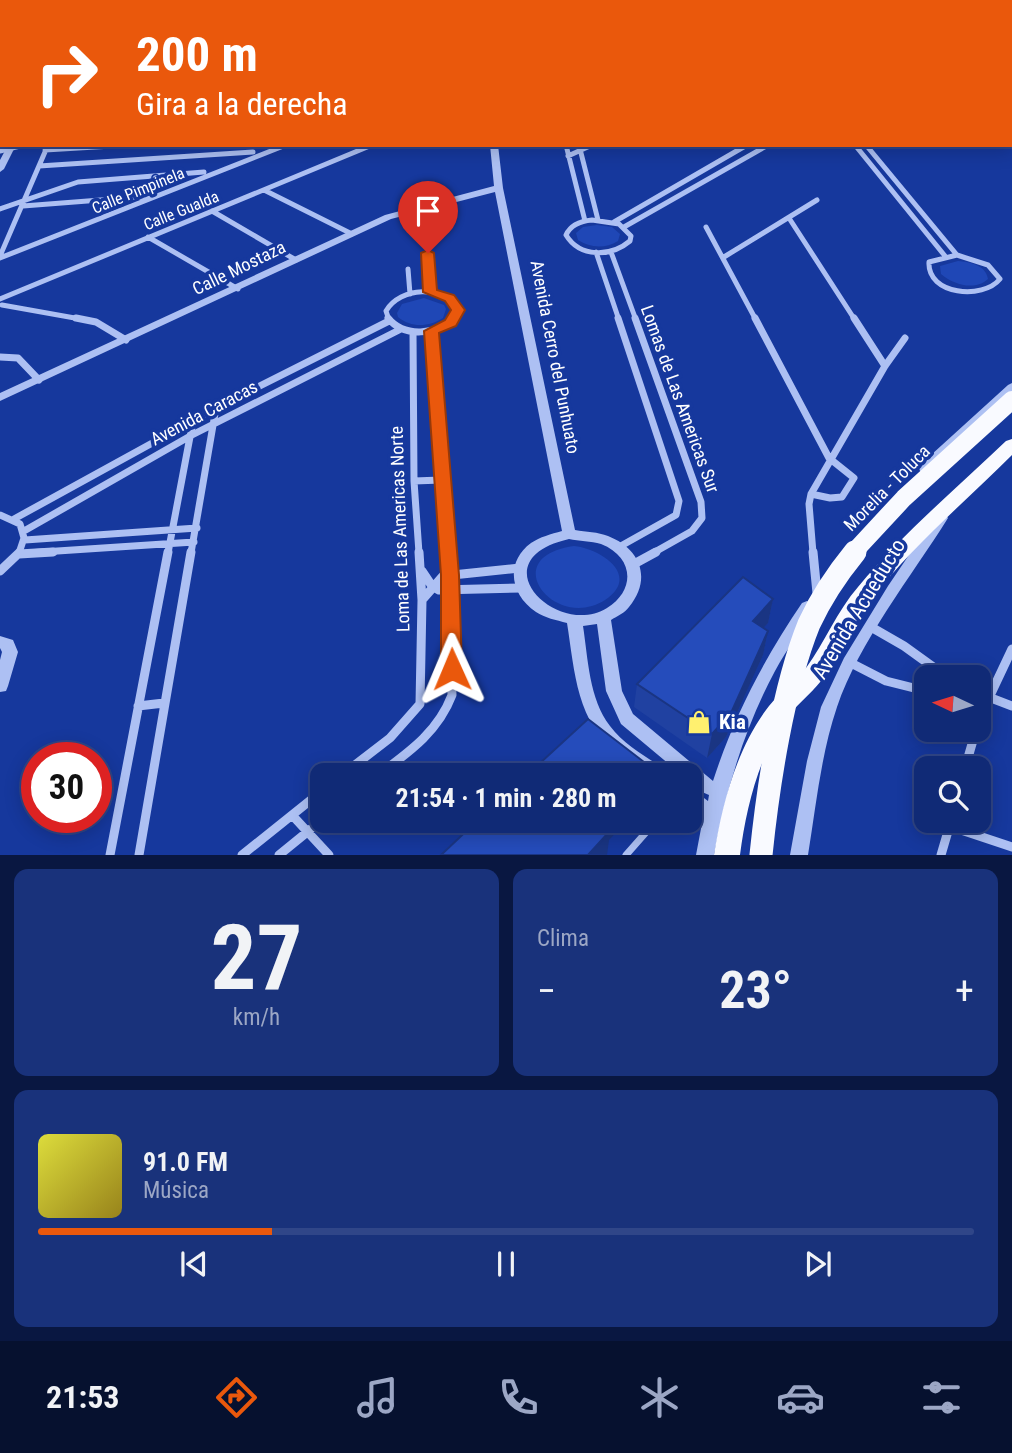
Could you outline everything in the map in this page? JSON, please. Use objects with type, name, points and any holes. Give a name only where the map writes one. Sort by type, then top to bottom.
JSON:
[{"type":"main road","name":"Morelia - Toluca","points":[[761,855],[764,816],[797,660],[816,609],[869,535],[1012,400]]},
{"type":"main road","points":[[727,855],[731,827],[744,781],[762,734],[779,710],[813,675],[863,595],[894,560],[1012,445]]},
{"type":"street","points":[[0,169],[11,147]]},
{"type":"street","points":[[0,257],[46,148],[74,147]]},
{"type":"street","name":"Calle Pimpinela","points":[[0,257],[281,147]]},
{"type":"street","name":"Calle Gualda","points":[[1,304],[148,237],[367,147]]},
{"type":"street","name":"Avenida Cerro del Punhuato","points":[[494,147],[499,188],[569,534]]},
{"type":"street","points":[[566,147],[585,221]]},
{"type":"street","points":[[614,222],[743,147]]},
{"type":"street","points":[[624,227],[764,147]]},
{"type":"street","points":[[857,147],[945,256]]},
{"type":"street","points":[[868,147],[957,256]]},
{"type":"street","points":[[39,166],[255,148]]},
{"type":"street","points":[[249,159],[255,148]]},
{"type":"street","points":[[568,156],[579,148],[598,220]]},
{"type":"street","points":[[719,160],[731,165]]},
{"type":"street","points":[[0,209],[24,203],[78,182],[212,172]]},
{"type":"street","points":[[883,179],[894,179]]},
{"type":"street","name":"Calle Mostaza","points":[[0,397],[352,234],[408,211],[499,188]]},
{"type":"street","points":[[264,190],[352,234]]},
{"type":"street","points":[[24,203],[160,195]]},
{"type":"street","points":[[724,257],[817,200]]},
{"type":"street","points":[[212,211],[296,260]]},
{"type":"street","points":[[789,218],[885,366]]},
{"type":"street","points":[[598,220],[614,222],[624,227],[629,231],[630,241],[611,252],[596,252],[578,248],[567,240],[567,230],[585,221],[598,220]]},
{"type":"street","points":[[706,227],[829,458],[854,478],[842,497],[837,499],[811,494]]},
{"type":"street","points":[[148,237],[238,289]]},
{"type":"street","name":"Lomas de Las Americas Sur","points":[[596,252],[679,501],[676,515],[619,547]]},
{"type":"street","name":"Lomas de Las Americas Sur","points":[[611,252],[701,502],[702,518],[692,531],[634,564]]},
{"type":"street","points":[[428,253],[430,292]]},
{"type":"street","points":[[945,256],[970,257],[991,266],[1000,279],[998,285],[992,289],[970,292],[944,286],[935,280],[927,267],[929,262],[945,256]]},
{"type":"street","points":[[408,269],[410,294]]},
{"type":"street","points":[[430,292],[449,298],[458,310],[451,323],[431,331],[413,332],[401,329],[389,321],[386,311],[388,305],[410,294],[430,292]]},
{"type":"street","points":[[1,304],[96,322],[125,340]]},
{"type":"street","name":"Avenida Caracas","points":[[14,519],[216,408],[389,321]]},
{"type":"street","name":"Avenida Caracas","points":[[24,536],[192,435],[401,329]]},
{"type":"street","points":[[393,763],[435,730],[447,713],[452,695],[451,591],[431,331]]},
{"type":"street","name":"Loma de Las Americas Norte","points":[[358,763],[390,738],[420,704],[422,600],[414,481],[413,332]]},
{"type":"street","points":[[817,594],[809,504],[811,494],[829,458],[905,338]]},
{"type":"street","points":[[0,357],[18,358],[39,380]]},
{"type":"street","points":[[632,359],[649,357]]},
{"type":"street","name":"Avenida Acueducto","points":[[705,855],[717,789],[747,709],[781,643],[879,516],[949,443],[1012,387]]},
{"type":"street","points":[[139,855],[216,408]]},
{"type":"street","points":[[110,855],[172,542],[193,421]]},
{"type":"street","points":[[414,481],[441,480]]},
{"type":"street","name":"Avenida Acueducto","points":[[799,855],[815,761],[829,707],[849,662],[944,514]]},
{"type":"street","points":[[0,515],[14,519],[24,536],[19,555],[0,571]]},
{"type":"street","points":[[24,536],[197,528]]},
{"type":"street","points":[[569,534],[604,539],[619,547],[634,564],[636,589],[629,601],[603,617],[574,620],[541,610],[529,600],[522,588],[520,568],[525,555],[551,537],[569,534]]},
{"type":"street","points":[[19,555],[194,542]]},
{"type":"street","points":[[419,564],[432,586],[451,591],[522,588]]},
{"type":"street","points":[[422,600],[437,579],[450,575],[520,568]]},
{"type":"street","points":[[603,617],[614,691],[627,719],[675,763]]},
{"type":"street","points":[[574,620],[594,715],[603,730],[617,744],[643,763]]},
{"type":"street","points":[[871,627],[912,651],[925,665]]},
{"type":"street","points":[[0,642],[8,644],[10,652],[0,686]]},
{"type":"street","points":[[991,694],[1012,649]]},
{"type":"street","points":[[849,662],[886,681],[914,688]]},
{"type":"street","points":[[991,699],[1012,706]]},
{"type":"street","points":[[138,706],[164,702]]},
{"type":"street","points":[[702,784],[717,789]]},
{"type":"street","points":[[242,855],[310,801]]},
{"type":"street","points":[[702,807],[711,814]]},
{"type":"street","points":[[292,815],[329,855]]},
{"type":"street","points":[[279,855],[310,830]]},
{"type":"street","points":[[941,855],[947,833]]},
{"type":"street","points":[[976,833],[1012,847]]},
{"type":"lane","points":[[626,855],[645,833]]},
{"type":"shaded area","points":[[583,227],[612,227],[620,234],[618,241],[598,246],[587,245],[578,240],[576,233]]},
{"type":"shaded area","points":[[958,261],[981,267],[988,279],[971,286],[952,281],[941,274],[940,266]]},
{"type":"shaded area","points":[[424,298],[444,305],[446,309],[443,318],[420,325],[398,317],[397,313],[402,304]]},
{"type":"shaded area","points":[[574,546],[596,552],[614,565],[619,582],[615,591],[605,600],[586,607],[568,607],[552,600],[541,589],[536,576],[538,564],[551,553]]},
{"type":"building","points":[[743,577],[773,599],[753,621],[768,631],[731,713],[712,734],[637,684]]},
{"type":"building","points":[[588,719],[644,762],[643,763],[540,763]]},
{"type":"building","points":[[464,833],[608,833],[588,855],[441,855]]},
{"type":"place","name":"Kia","points":[[699,722]]},
{"type":"route","points":[[428,253],[430,292],[449,298],[458,310],[451,323],[431,331],[450,575],[452,669]]}]
